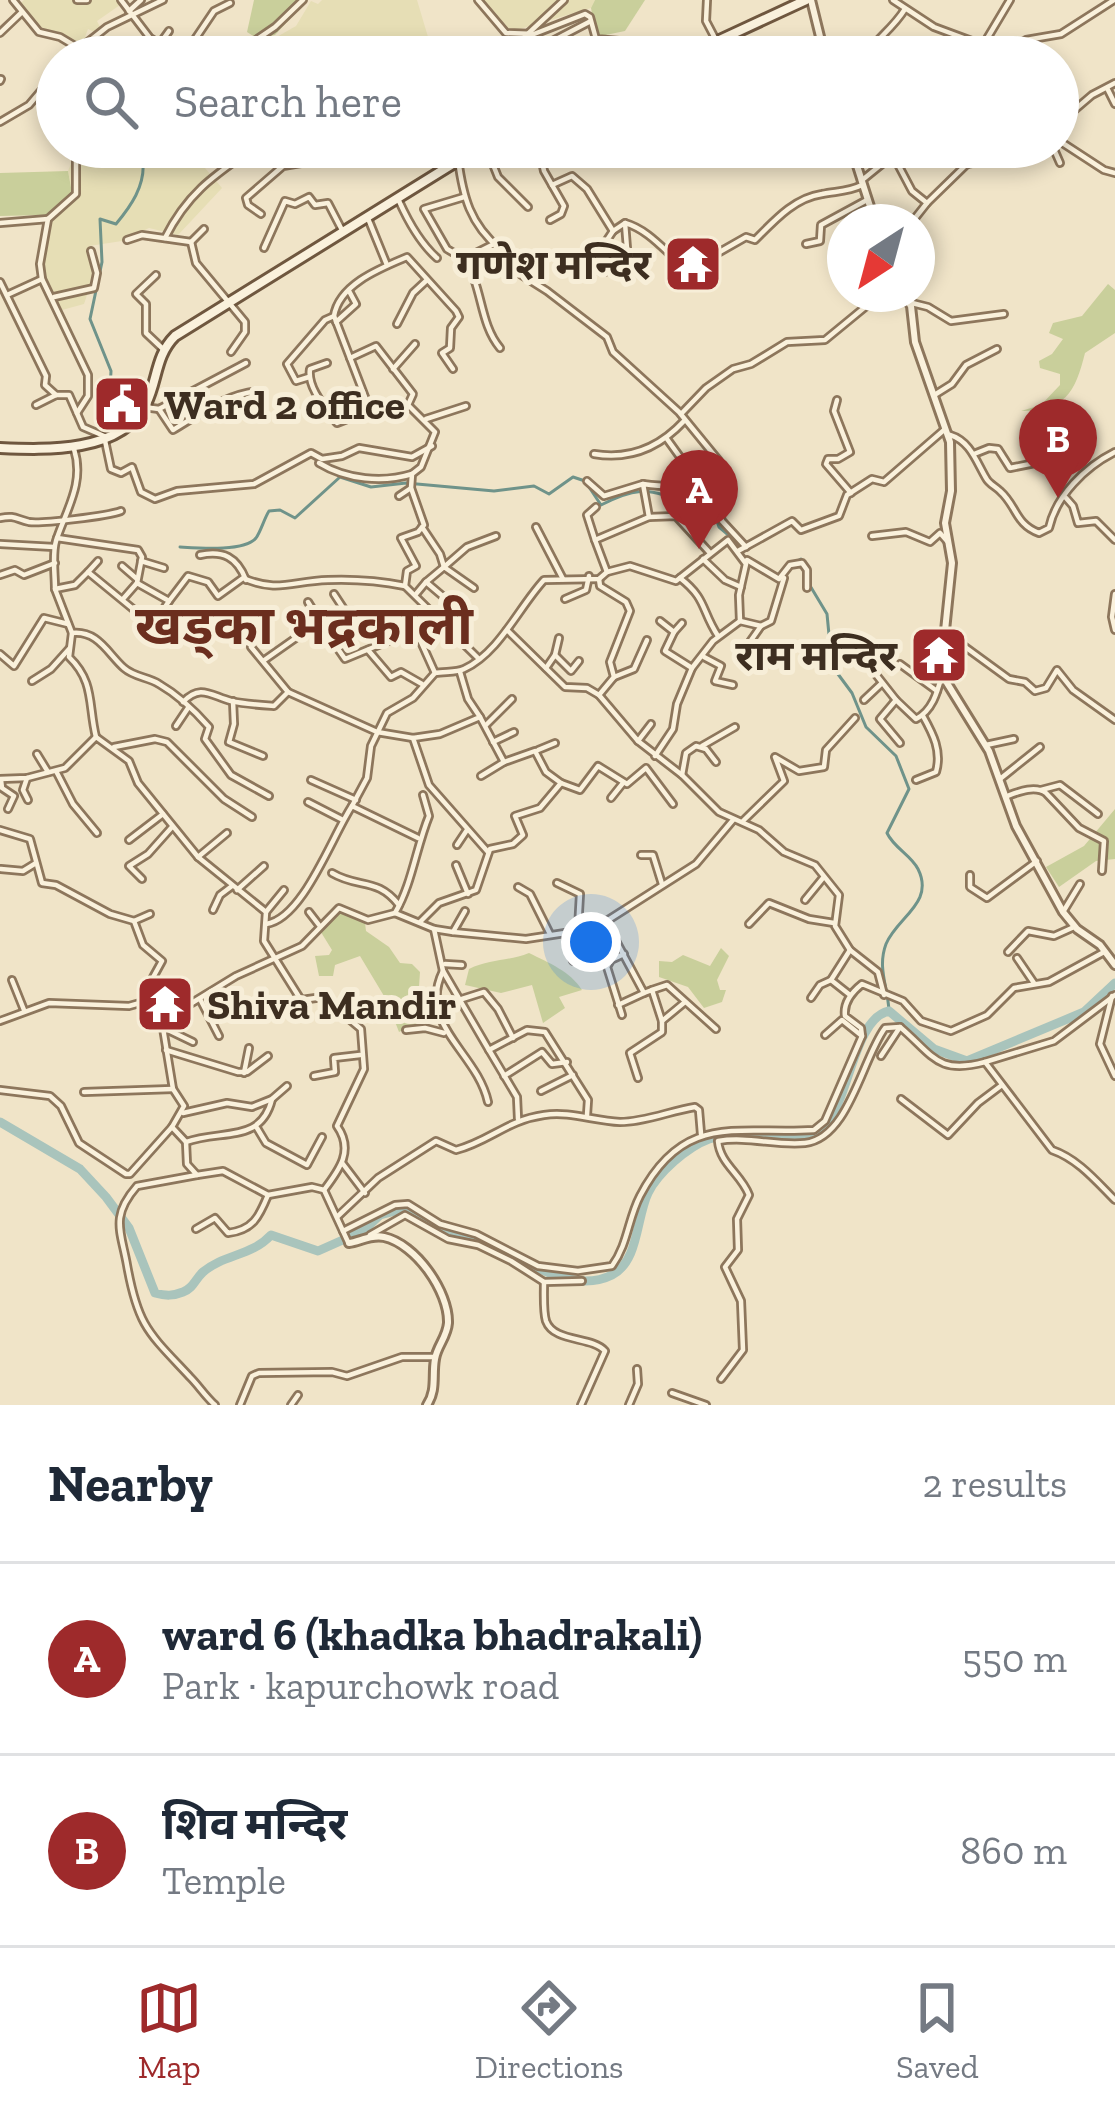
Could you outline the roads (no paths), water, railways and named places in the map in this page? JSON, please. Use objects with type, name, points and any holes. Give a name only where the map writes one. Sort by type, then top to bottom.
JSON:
[{"type":"main road","points":[[730,36],[805,0]]},
{"type":"main road","points":[[0,448],[62,451],[138,417],[163,350],[175,336],[443,168]]},
{"type":"street","points":[[13,0],[39,32],[56,36]]},
{"type":"street","points":[[77,0],[87,0]]},
{"type":"street","points":[[121,0],[150,36]]},
{"type":"street","points":[[131,14],[141,0]]},
{"type":"street","points":[[98,36],[106,27],[163,0]]},
{"type":"street","points":[[261,36],[303,0]]},
{"type":"street","points":[[478,0],[506,33],[547,31],[585,14],[595,36]]},
{"type":"street","points":[[707,0],[706,21],[714,36]]},
{"type":"street","points":[[805,0],[818,36]]},
{"type":"street","points":[[893,0],[934,27],[962,36]]},
{"type":"street","points":[[988,36],[1010,0]]},
{"type":"street","points":[[1049,36],[1061,34],[1114,0]]},
{"type":"street","points":[[525,35],[563,1]]},
{"type":"street","points":[[196,36],[214,11],[230,3]]},
{"type":"street","points":[[886,36],[905,9]]},
{"type":"street","points":[[0,33],[22,11]]},
{"type":"street","points":[[561,36],[591,21]]},
{"type":"street","points":[[164,36],[169,31]]},
{"type":"street","points":[[1113,83],[1115,104]]},
{"type":"street","points":[[1079,108],[1113,83]]},
{"type":"street","points":[[0,122],[36,97]]},
{"type":"street","points":[[1079,154],[1115,172]]},
{"type":"street","points":[[0,223],[48,218],[76,194],[76,168]]},
{"type":"street","points":[[165,238],[200,187],[221,168]]},
{"type":"street","points":[[261,214],[246,198],[281,168]]},
{"type":"street","points":[[459,168],[464,197],[478,229],[500,249],[501,262],[607,338],[613,352],[679,412],[718,461],[718,468],[700,482],[682,488],[643,487],[604,496],[587,481]]},
{"type":"street","points":[[494,168],[528,207]]},
{"type":"street","points":[[546,168],[564,210],[550,220]]},
{"type":"street","points":[[857,168],[868,204]]},
{"type":"street","points":[[605,272],[598,272],[599,252],[613,231],[626,223],[654,238],[688,270],[746,237],[755,240],[784,210],[818,193],[843,192],[878,168]]},
{"type":"street","points":[[900,168],[912,191],[927,203],[963,168]]},
{"type":"street","points":[[552,185],[572,176],[587,189],[613,231]]},
{"type":"street","points":[[396,196],[408,223],[418,228],[427,249],[437,258]]},
{"type":"street","points":[[264,248],[286,201],[295,204],[309,197],[315,205],[328,203],[342,230]]},
{"type":"street","points":[[464,197],[424,209],[447,249],[464,260],[474,279],[487,331],[500,348]]},
{"type":"street","points":[[806,244],[820,242],[821,225],[867,200]]},
{"type":"street","points":[[366,214],[387,266]]},
{"type":"street","points":[[48,218],[42,279],[90,385],[77,414]]},
{"type":"street","points":[[619,261],[628,261],[626,223]]},
{"type":"street","points":[[191,242],[204,230]]},
{"type":"street","points":[[127,240],[142,235],[191,242]]},
{"type":"street","points":[[191,242],[196,263],[246,327],[231,352]]},
{"type":"street","points":[[464,260],[494,244]]},
{"type":"street","points":[[54,297],[94,288],[97,273],[91,250]]},
{"type":"street","points":[[370,410],[335,319],[335,306],[387,266],[407,257],[459,317],[449,336],[450,348],[442,353],[453,369]]},
{"type":"street","points":[[156,274],[136,294],[146,304],[146,333],[163,350]]},
{"type":"street","points":[[7,295],[42,279]]},
{"type":"street","points":[[397,324],[413,293],[427,280]]},
{"type":"street","points":[[0,282],[46,376],[45,385],[56,395]]},
{"type":"street","points":[[309,377],[297,382],[287,364],[323,322],[357,303],[349,291]]},
{"type":"street","points":[[0,314],[10,303]]},
{"type":"street","points":[[935,311],[951,321],[1004,314]]},
{"type":"street","points":[[679,412],[733,369],[787,342],[825,340],[859,312]]},
{"type":"street","points":[[909,312],[948,431],[951,491],[945,523],[950,546],[944,665],[923,716]]},
{"type":"street","points":[[393,369],[415,344]]},
{"type":"street","points":[[350,359],[374,345],[413,394],[408,405]]},
{"type":"street","points":[[936,394],[952,384],[966,365],[997,349]]},
{"type":"street","points":[[144,406],[159,409],[246,363]]},
{"type":"street","points":[[327,364],[310,369],[309,377],[337,423],[370,410],[408,405],[431,428],[432,446],[399,496]]},
{"type":"street","points":[[159,409],[173,430],[229,398],[259,392]]},
{"type":"street","points":[[36,405],[64,393],[74,398],[83,427],[104,436],[111,469],[121,473],[132,467],[141,492],[155,499],[177,491],[254,484],[311,453],[322,459],[359,448],[412,457],[432,446]]},
{"type":"street","points":[[837,400],[834,411],[850,452],[826,464],[851,493]]},
{"type":"street","points":[[426,419],[466,406]]},
{"type":"street","points":[[431,428],[447,412]]},
{"type":"street","points":[[594,454],[618,458],[667,439],[684,421]]},
{"type":"street","points":[[974,454],[998,449],[1010,468],[1065,457],[1082,448],[1081,440],[1072,436],[1076,422]]},
{"type":"street","points":[[948,431],[974,454],[989,484],[1001,491],[1026,528],[1044,533],[1052,511],[1066,498],[1070,486],[1115,452]]},
{"type":"street","points":[[741,550],[792,521],[801,530],[838,517],[851,493],[873,479],[884,482],[948,431]]},
{"type":"street","points":[[667,439],[754,567],[784,578]]},
{"type":"street","points":[[74,448],[79,465],[67,517],[54,547],[55,589],[72,633],[69,657],[88,681],[96,737]]},
{"type":"street","points":[[320,463],[337,474],[411,482]]},
{"type":"street","points":[[411,482],[422,526],[444,567],[473,588]]},
{"type":"street","points":[[643,487],[649,517]]},
{"type":"street","points":[[1066,498],[1078,523],[1096,520],[1115,540]]},
{"type":"street","points":[[596,507],[587,514],[607,572]]},
{"type":"street","points":[[0,518],[14,515],[28,522],[121,512]]},
{"type":"street","points":[[595,540],[649,517],[676,516],[725,580],[742,587]]},
{"type":"street","points":[[405,586],[407,571],[416,566],[401,538],[422,526]]},
{"type":"street","points":[[536,527],[563,578]]},
{"type":"street","points":[[872,536],[906,532],[929,542],[940,533],[950,546]]},
{"type":"street","points":[[416,593],[467,548],[496,536]]},
{"type":"street","points":[[57,538],[138,550],[137,581],[123,599]]},
{"type":"street","points":[[680,578],[728,540],[741,550],[746,564],[740,621]]},
{"type":"street","points":[[0,544],[54,547]]},
{"type":"street","points":[[200,555],[230,556],[246,580]]},
{"type":"street","points":[[55,589],[75,585],[98,561]]},
{"type":"street","points":[[141,561],[164,568]]},
{"type":"street","points":[[0,575],[14,570],[24,575],[55,563]]},
{"type":"street","points":[[756,657],[747,646],[761,626],[771,622],[790,566],[802,563],[807,588]]},
{"type":"street","points":[[122,566],[170,601]]},
{"type":"street","points":[[599,579],[630,566],[658,578],[680,578],[702,596],[707,619],[718,637]]},
{"type":"street","points":[[88,572],[166,636],[178,635]]},
{"type":"street","points":[[161,614],[188,576],[208,582],[218,596],[246,580],[282,588],[325,580],[405,586],[478,658]]},
{"type":"street","points":[[565,598],[586,590],[589,576]]},
{"type":"street","points":[[266,925],[277,923],[302,898],[323,866],[367,778],[377,732],[387,713],[413,698],[435,673],[460,672],[478,658],[544,580],[599,579]]},
{"type":"street","points":[[599,579],[600,586],[630,607],[610,662],[614,677]]},
{"type":"street","points":[[426,582],[464,610]]},
{"type":"street","points":[[334,594],[358,629]]},
{"type":"street","points":[[1115,598],[1115,630]]},
{"type":"street","points":[[308,602],[345,659],[403,635],[417,634],[435,673]]},
{"type":"street","points":[[335,645],[385,610],[403,635]]},
{"type":"street","points":[[0,654],[14,666],[40,621],[68,624]]},
{"type":"street","points":[[263,661],[320,621]]},
{"type":"street","points":[[660,621],[674,632]]},
{"type":"street","points":[[655,756],[673,729],[679,687],[692,668],[718,637],[740,621],[761,626]]},
{"type":"street","points":[[682,622],[665,651],[692,668]]},
{"type":"street","points":[[507,629],[569,690],[587,688],[598,695],[638,741],[719,812],[743,821],[784,852],[815,865],[839,895],[834,923],[850,950],[878,972],[884,995]]},
{"type":"street","points":[[944,631],[1009,680],[1025,682],[1035,691],[1046,688],[1057,670],[1073,689],[1115,720]]},
{"type":"street","points":[[72,633],[81,632],[111,649],[121,666],[157,682],[203,717],[209,728],[206,739],[231,775],[269,796]]},
{"type":"street","points":[[546,668],[559,638]]},
{"type":"street","points":[[598,695],[614,677],[634,669],[647,640]]},
{"type":"street","points":[[250,647],[288,692],[377,732],[413,738],[440,734],[480,717]]},
{"type":"street","points":[[855,648],[911,717],[923,716]]},
{"type":"street","points":[[32,682],[69,649]]},
{"type":"street","points":[[368,650],[391,677],[401,672],[422,684]]},
{"type":"street","points":[[555,655],[571,671],[579,661]]},
{"type":"street","points":[[704,657],[721,666],[715,681],[733,685]]},
{"type":"street","points":[[901,664],[937,691]]},
{"type":"street","points":[[944,665],[952,693],[986,745],[1016,826],[1063,912],[1115,965]]},
{"type":"street","points":[[460,672],[468,699],[504,763]]},
{"type":"street","points":[[864,700],[882,683]]},
{"type":"street","points":[[176,726],[192,693],[205,690],[233,701],[274,706],[288,692]]},
{"type":"street","points":[[486,725],[512,699]]},
{"type":"street","points":[[896,700],[880,719],[899,743]]},
{"type":"street","points":[[233,701],[229,742],[262,755]]},
{"type":"street","points":[[916,780],[936,772],[938,766],[935,739],[923,716]]},
{"type":"street","points":[[743,821],[784,781],[776,757],[800,771],[824,767],[826,750],[855,718]]},
{"type":"street","points":[[638,741],[651,724]]},
{"type":"street","points":[[682,775],[686,753],[735,728]]},
{"type":"street","points":[[493,742],[514,732]]},
{"type":"street","points":[[96,737],[130,761],[138,783],[199,857],[266,912]]},
{"type":"street","points":[[8,809],[14,796],[2,788],[0,780],[68,766],[96,737]]},
{"type":"street","points":[[413,738],[427,781],[488,852]]},
{"type":"street","points":[[113,747],[155,739],[167,742],[224,799],[251,817]]},
{"type":"street","points":[[986,745],[1014,739]]},
{"type":"street","points":[[481,776],[555,743]]},
{"type":"street","points":[[702,746],[716,762]]},
{"type":"street","points":[[1000,779],[1040,747]]},
{"type":"street","points":[[536,751],[546,772],[580,790],[598,766],[623,783]]},
{"type":"street","points":[[37,754],[97,832]]},
{"type":"street","points":[[611,798],[623,783],[647,769],[674,804]]},
{"type":"street","points":[[26,778],[23,790],[28,800]]},
{"type":"street","points":[[311,780],[418,838]]},
{"type":"street","points":[[488,852],[519,839],[524,832],[515,816],[540,808],[562,783]]},
{"type":"street","points":[[1006,796],[1060,785],[1098,814]]},
{"type":"street","points":[[1041,790],[1079,828],[1102,837],[1102,871]]},
{"type":"street","points":[[395,913],[405,898],[418,838],[429,816],[423,795]]},
{"type":"street","points":[[308,802],[343,820]]},
{"type":"street","points":[[129,840],[164,814]]},
{"type":"street","points":[[0,1021],[49,1003],[129,1006],[152,999],[182,1010],[302,946],[342,908],[368,920],[395,913],[453,932],[526,939],[566,933],[605,922],[696,864],[733,820]]},
{"type":"street","points":[[142,878],[129,866],[156,847],[172,827]]},
{"type":"street","points":[[457,845],[469,829]]},
{"type":"street","points":[[0,830],[29,839],[43,883],[56,884],[115,916],[134,921],[144,946],[162,961],[151,981],[152,999]]},
{"type":"street","points":[[199,857],[227,833]]},
{"type":"street","points":[[420,922],[439,903],[478,888],[488,852]]},
{"type":"street","points":[[641,855],[653,855],[662,884]]},
{"type":"street","points":[[970,874],[970,887],[987,898],[1037,861]]},
{"type":"street","points":[[1,869],[23,871],[36,863]]},
{"type":"street","points":[[456,865],[468,894]]},
{"type":"street","points":[[213,910],[220,895],[264,866]]},
{"type":"street","points":[[332,873],[349,882],[383,887],[399,905]]},
{"type":"street","points":[[805,900],[823,878]]},
{"type":"street","points":[[557,883],[580,893],[578,929]]},
{"type":"street","points":[[1063,912],[1080,884]]},
{"type":"street","points":[[518,887],[530,894],[551,936]]},
{"type":"street","points":[[284,890],[266,912],[265,940],[301,1000],[323,997],[361,1029],[364,1069],[338,1124],[344,1137],[342,1163],[324,1190]]},
{"type":"street","points":[[749,924],[769,903],[834,923]]},
{"type":"street","points":[[453,932],[465,911]]},
{"type":"street","points":[[309,912],[319,925]]},
{"type":"street","points":[[134,921],[150,914]]},
{"type":"street","points":[[605,922],[662,1022],[662,1032],[629,1053],[638,1078]]},
{"type":"street","points":[[1008,952],[1028,931],[1054,936],[1074,927]]},
{"type":"street","points":[[434,929],[459,1000],[517,1096],[518,1120]]},
{"type":"street","points":[[566,933],[572,961]]},
{"type":"street","points":[[717,1136],[759,1127],[814,1130],[833,1109],[862,1036],[861,1028],[844,1016],[850,995],[865,983],[903,1000],[921,1021],[951,1031],[987,1015],[1015,988],[1049,982],[1115,945]]},
{"type":"street","points":[[812,998],[850,950]]},
{"type":"street","points":[[622,1015],[608,963],[624,954]]},
{"type":"street","points":[[1017,958],[1034,983]]},
{"type":"street","points":[[444,968],[461,965]]},
{"type":"street","points":[[444,968],[434,1003],[444,1033]]},
{"type":"street","points":[[12,980],[24,1010]]},
{"type":"street","points":[[830,980],[850,995]]},
{"type":"street","points":[[618,1005],[664,984],[716,1029]]},
{"type":"street","points":[[459,1000],[484,992],[513,1038]]},
{"type":"street","points":[[345,1236],[383,1211],[408,1204],[440,1224],[476,1234],[538,1266],[596,1271],[612,1266],[623,1251],[647,1184],[681,1148],[701,1134],[798,1144],[818,1140],[834,1127],[881,1033],[893,1025],[939,1063],[962,1069],[1054,1041],[1114,995]]},
{"type":"street","points":[[1114,995],[1100,1044],[1115,1076]]},
{"type":"street","points":[[199,998],[220,1036]]},
{"type":"street","points":[[662,1022],[686,1002]]},
{"type":"street","points":[[0,1090],[50,1096],[62,1106],[79,1143],[130,1174],[183,1113],[184,1106],[173,1089],[162,1019],[172,1003]]},
{"type":"street","points":[[825,1036],[842,1020],[862,1036]]},
{"type":"street","points":[[881,1056],[900,1027]]},
{"type":"street","points":[[163,1028],[193,1042]]},
{"type":"street","points":[[406,1030],[429,1028],[462,1048],[488,1102]]},
{"type":"street","points":[[489,1050],[527,1030],[545,1032],[588,1100],[587,1115]]},
{"type":"street","points":[[177,1054],[185,1038]]},
{"type":"street","points":[[244,1072],[249,1048]]},
{"type":"street","points":[[166,1050],[244,1072],[268,1056]]},
{"type":"street","points":[[504,1076],[542,1052],[552,1064],[567,1062]]},
{"type":"street","points":[[314,1076],[335,1072],[334,1058],[360,1054]]},
{"type":"street","points":[[985,1062],[1052,1150],[1069,1155],[1115,1200]]},
{"type":"street","points":[[541,1091],[573,1075]]},
{"type":"street","points":[[901,1099],[947,1135],[1002,1084]]},
{"type":"street","points":[[183,1113],[227,1103],[249,1108],[272,1099],[287,1086]]},
{"type":"street","points":[[84,1092],[173,1089]]},
{"type":"street","points":[[186,1142],[257,1127],[267,1118],[272,1099]]},
{"type":"street","points":[[338,1216],[378,1178],[436,1141],[456,1150],[518,1120],[560,1113],[617,1122],[695,1106],[701,1134]]},
{"type":"street","points":[[172,1127],[186,1142],[187,1164],[197,1175]]},
{"type":"street","points":[[257,1127],[266,1143],[307,1165],[322,1137]]},
{"type":"street","points":[[717,1136],[721,1157],[738,1174],[749,1195],[737,1219],[738,1250],[725,1268],[741,1301],[742,1350],[721,1379]]},
{"type":"street","points":[[342,1163],[365,1193]]},
{"type":"street","points":[[215,1405],[163,1352],[129,1289],[117,1231],[137,1186],[223,1171],[268,1195],[312,1187],[324,1190],[345,1236]]},
{"type":"street","points":[[196,1229],[215,1218],[228,1233],[243,1231],[258,1220],[268,1195]]},
{"type":"street","points":[[383,1211],[388,1222]]},
{"type":"street","points":[[366,1238],[405,1215],[448,1239],[478,1245],[544,1282],[582,1281]]},
{"type":"street","points":[[345,1236],[395,1241],[438,1282],[448,1330],[435,1357],[433,1396],[428,1405]]},
{"type":"street","points":[[544,1282],[550,1327],[598,1343],[605,1351],[581,1405]]},
{"type":"street","points":[[240,1405],[253,1376],[259,1373],[347,1376],[402,1357],[435,1357]]},
{"type":"street","points":[[629,1405],[638,1384],[637,1370]]},
{"type":"street","points":[[672,1393],[706,1405]]},
{"type":"street","points":[[291,1405],[298,1395]]},
{"type":"waterway","points":[[109,407],[111,371],[90,319],[102,262],[100,219],[116,224],[132,203],[143,168]]},
{"type":"waterway","points":[[180,547],[220,548],[250,542],[269,511],[280,510],[295,518],[340,477],[371,487],[406,483],[494,491],[534,486],[549,494],[573,477],[585,481],[601,505],[646,491],[706,501],[719,527],[739,544]]},
{"type":"waterway","points":[[784,569],[801,559],[808,569]]},
{"type":"waterway","points":[[809,584],[827,614],[832,666],[852,693],[866,727],[896,756],[909,789],[887,833],[918,869],[922,891],[886,944],[883,969],[889,1011]]},
{"type":"waterway","points":[[0,1122],[80,1169],[106,1197],[129,1228],[155,1293],[173,1295],[187,1290],[211,1266],[271,1235],[318,1251],[363,1231],[380,1215],[399,1210],[550,1273],[597,1280],[612,1275],[627,1260],[648,1193],[666,1169],[692,1148],[724,1136],[790,1137],[819,1129],[837,1106],[861,1041],[878,1016],[889,1011],[934,1049],[967,1061],[1084,1012],[1115,983]]},
{"type":"place","name":"गणेश मन्दिर","points":[[693,264]]},
{"type":"place","name":"Ward 2 office","points":[[122,404]]},
{"type":"place","name":"शिव मन्दिर","points":[[1058,498]]},
{"type":"place","name":"ward 6 (khadka bhadrakali)","points":[[699,549]]},
{"type":"place","name":"राम मन्दिर","points":[[939,655]]},
{"type":"place","name":"Shiva Mandir","points":[[165,1004]]},
{"type":"district","name":"खड्का भद्रकाली","points":[[304,625]]}]
